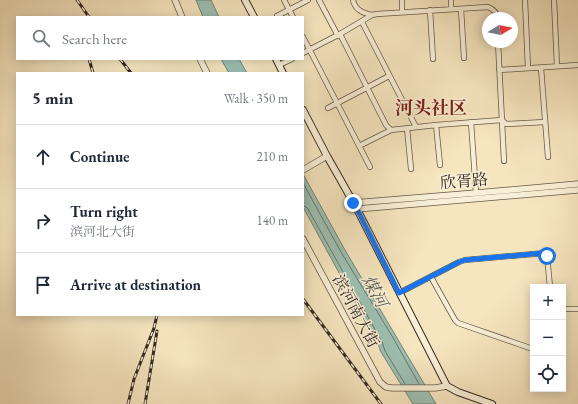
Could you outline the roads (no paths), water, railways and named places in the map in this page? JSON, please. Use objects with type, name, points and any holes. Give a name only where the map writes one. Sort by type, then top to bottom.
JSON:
[{"type":"main road","points":[[245,0],[253,16]]},
{"type":"main road","points":[[276,60],[282,72]]},
{"type":"main road","points":[[304,112],[357,209],[447,386],[458,392],[492,404]]},
{"type":"street","points":[[175,0],[182,16]]},
{"type":"street","points":[[284,0],[292,16]]},
{"type":"street","points":[[277,16],[308,0]]},
{"type":"street","points":[[319,0],[367,87],[386,125],[391,130]]},
{"type":"street","points":[[353,0],[356,8],[362,13],[372,15],[488,7],[495,12]]},
{"type":"street","points":[[402,0],[402,12]]},
{"type":"street","points":[[451,0],[451,9]]},
{"type":"street","points":[[525,0],[528,68]]},
{"type":"street","points":[[554,0],[557,66]]},
{"type":"street","points":[[461,9],[464,58]]},
{"type":"street","points":[[430,10],[433,59]]},
{"type":"street","points":[[304,53],[339,35],[372,15]]},
{"type":"street","points":[[362,22],[416,127]]},
{"type":"street","points":[[304,39],[370,167]]},
{"type":"street","points":[[498,48],[504,161]]},
{"type":"street","points":[[200,60],[206,72]]},
{"type":"street","points":[[279,65],[290,60]]},
{"type":"street","points":[[499,70],[578,65]]},
{"type":"street","points":[[541,68],[548,157]]},
{"type":"street","points":[[328,108],[389,76]]},
{"type":"street","points":[[359,146],[391,130],[502,120],[506,124],[545,122]]},
{"type":"street","points":[[471,122],[476,193]]},
{"type":"street","points":[[436,125],[440,165]]},
{"type":"street","points":[[407,128],[411,170]]},
{"type":"street","points":[[304,169],[327,156]]},
{"type":"street","name":"欣胥路","points":[[353,203],[578,184]]},
{"type":"street","name":"欣胥路","points":[[357,209],[578,190]]},
{"type":"street","name":"滨河南大街","points":[[304,241],[380,382],[386,387],[392,388],[435,388],[447,386]]},
{"type":"street","points":[[399,293],[465,260],[544,253],[547,256],[550,284]]},
{"type":"street","points":[[431,277],[458,323],[530,348]]},
{"type":"street","points":[[566,309],[578,309]]},
{"type":"water","points":[[196,0],[211,0],[219,16],[203,16]]},
{"type":"water","points":[[222,60],[240,60],[246,72],[228,72]]},
{"type":"water","points":[[304,176],[345,250],[436,404],[413,404],[381,352],[304,209]]},
{"type":"railway","points":[[77,0],[88,16]]},
{"type":"railway","points":[[89,60],[93,72]]},
{"type":"railway","points":[[121,60],[130,72]]},
{"type":"railway","points":[[304,300],[381,404]]},
{"type":"railway","points":[[128,404],[134,379],[154,328],[157,316]]},
{"type":"railway","points":[[145,404],[157,331]]},
{"type":"district","name":"河头社区","points":[[431,107]]},
{"type":"water label","name":"煤河","points":[[375,291]]}]
